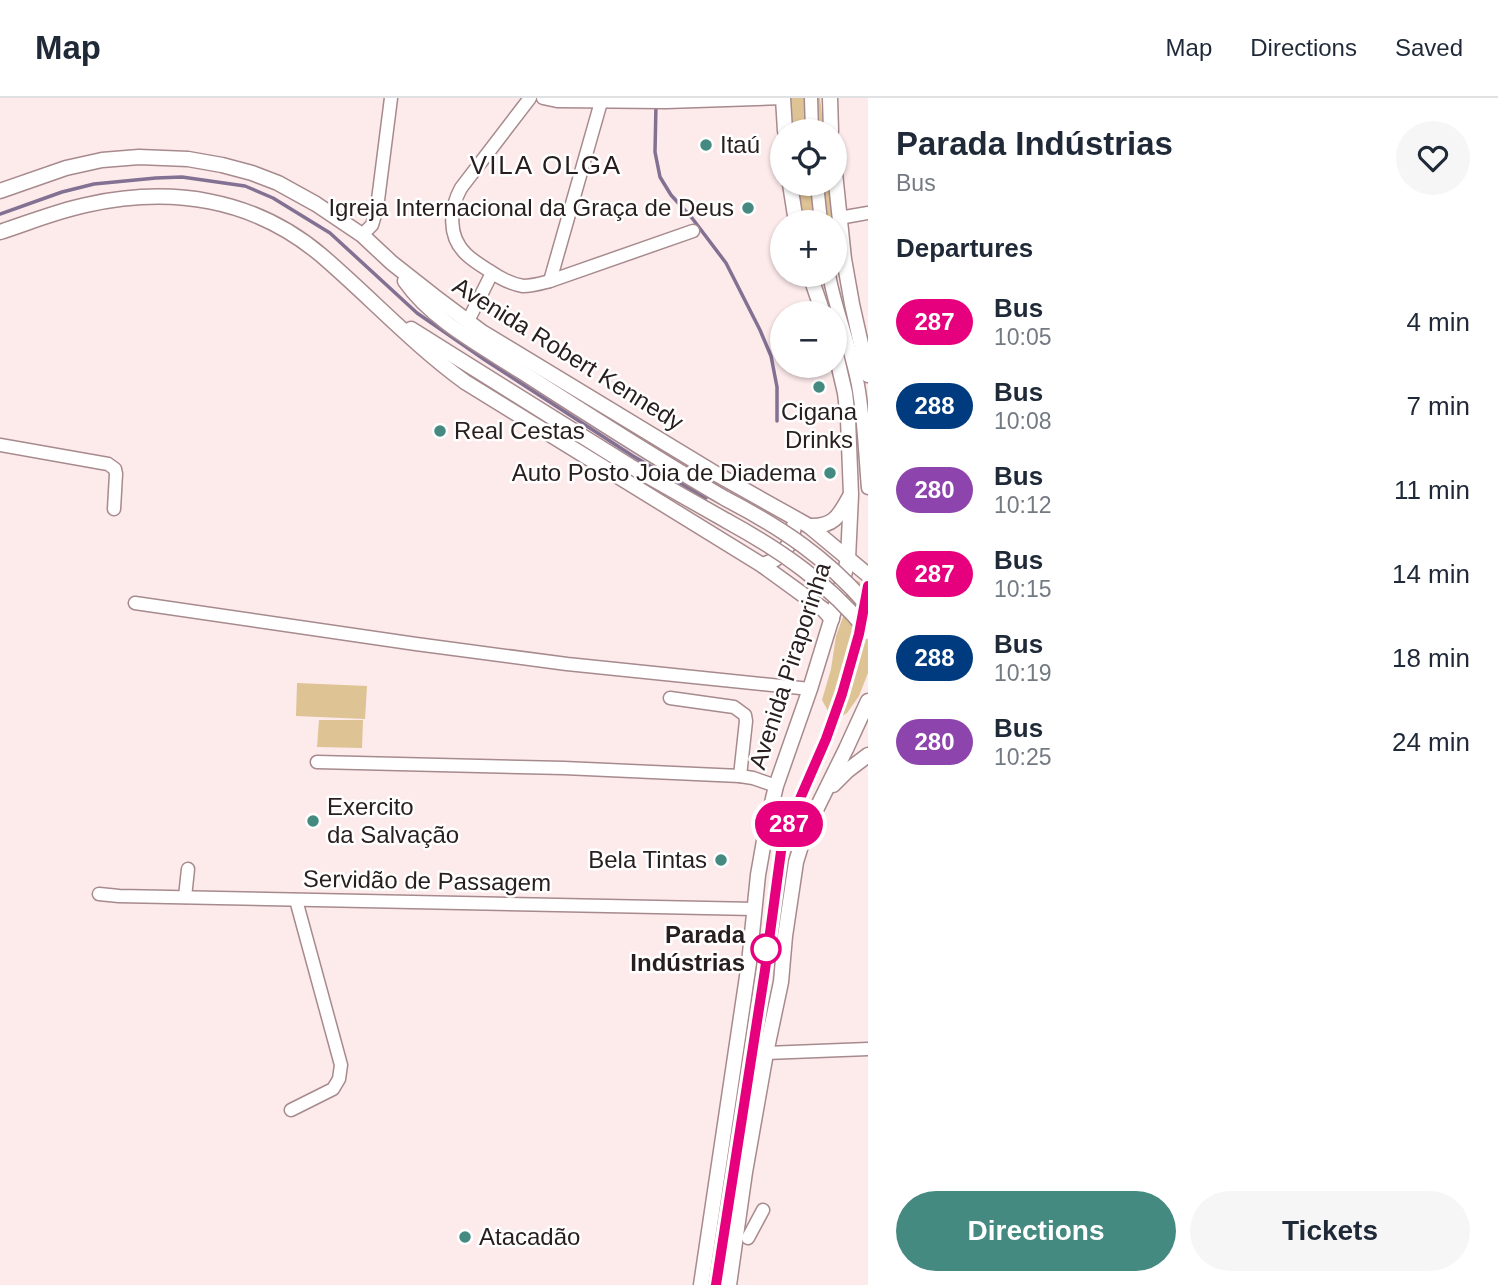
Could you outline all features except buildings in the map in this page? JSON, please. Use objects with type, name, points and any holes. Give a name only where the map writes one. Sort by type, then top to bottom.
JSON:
[{"type":"main road","points":[[783,98],[784,119]]},
{"type":"main road","points":[[830,98],[831,119]]},
{"type":"main road","name":"Avenida Robert Kennedy","points":[[0,191],[66,168],[102,160],[139,157],[188,159],[237,169],[278,183],[316,204],[362,235],[392,263],[467,321],[541,369],[809,526],[868,575]]},
{"type":"main road","points":[[0,232],[85,205],[127,198],[178,197],[212,201],[249,212],[277,225],[323,257],[440,364],[465,382],[762,565],[824,610],[832,619]]},
{"type":"main road","points":[[392,263],[432,310],[474,341],[654,457],[779,528],[818,558],[868,606]]},
{"type":"main road","points":[[847,271],[863,335],[868,375]]},
{"type":"main road","points":[[381,309],[630,466],[776,549],[836,596],[868,632]]},
{"type":"main road","name":"Avenida Piraporinha","points":[[701,1285],[750,962],[766,824],[776,786],[832,619],[848,559],[848,419],[841,378]]},
{"type":"main road","points":[[809,526],[823,526],[831,522],[841,512],[850,495]]},
{"type":"main road","points":[[762,565],[777,559],[788,546],[793,535],[794,517]]},
{"type":"main road","points":[[729,1285],[745,1172],[781,982],[796,862],[804,836],[868,701]]},
{"type":"main road","points":[[821,799],[868,755]]},
{"type":"street","points":[[362,235],[372,225],[377,208],[391,98]]},
{"type":"street","points":[[530,98],[461,188],[454,203],[452,229],[459,246],[468,256],[512,283],[533,285],[693,231]]},
{"type":"street","points":[[544,98],[557,101],[649,103],[783,98]]},
{"type":"street","points":[[811,98],[811,119]]},
{"type":"street","points":[[550,281],[596,100]]},
{"type":"street","points":[[847,217],[868,213]]},
{"type":"street","points":[[467,321],[492,273]]},
{"type":"street","points":[[832,287],[858,387],[868,488]]},
{"type":"street","points":[[0,445],[108,464],[115,469],[116,474],[114,509]]},
{"type":"street","points":[[716,1285],[782,844],[842,694],[859,634],[868,586]]},
{"type":"street","points":[[135,603],[567,664],[810,689]]},
{"type":"street","points":[[670,698],[734,707],[745,715],[740,776]]},
{"type":"street","points":[[317,762],[564,768],[740,776],[776,786]]},
{"type":"street","points":[[185,897],[188,869]]},
{"type":"street","name":"Servidão de Passagem","points":[[99,894],[755,909]]},
{"type":"street","points":[[291,1110],[334,1089],[341,1065],[296,900]]},
{"type":"street","points":[[766,1053],[868,1049]]},
{"type":"street","points":[[748,1238],[763,1210]]},
{"type":"shaded area","points":[[790,98],[820,98],[823,119],[791,119]]},
{"type":"shaded area","points":[[798,196],[831,196],[832,210],[800,210]]},
{"type":"shaded area","points":[[853,579],[860,582],[861,586],[855,619],[841,680],[828,711],[822,700],[831,669],[836,636]]},
{"type":"shaded area","points":[[868,601],[868,673],[859,696],[842,716],[839,715]]},
{"type":"shaded area","points":[[297,683],[367,686],[365,719],[296,716]]},
{"type":"shaded area","points":[[319,720],[363,720],[362,748],[317,747]]},
{"type":"waterway","points":[[656,104],[655,152],[660,177],[671,195],[726,263],[760,330],[771,356],[777,387],[777,421]]},
{"type":"waterway","points":[[0,214],[62,192],[94,184],[182,177],[245,186],[273,198],[330,233],[417,313],[485,360],[633,456],[706,498]]},
{"type":"bus line","name":"287","points":[[716,1285],[782,844],[842,694],[859,634],[868,586]]},
{"type":"place","name":"Itaú","points":[[706,145]]},
{"type":"place","name":"Igreja Internacional da Graça de Deus","points":[[748,208]]},
{"type":"place","name":"Cigana Drinks","points":[[819,387]]},
{"type":"place","name":"Real Cestas","points":[[440,431]]},
{"type":"place","name":"Auto Posto Joia de Diadema","points":[[830,473]]},
{"type":"place","name":"Exercito da Salvação","points":[[313,821]]},
{"type":"place","name":"Bela Tintas","points":[[721,860]]},
{"type":"place","name":"Parada Indústrias","points":[[766,949]]},
{"type":"place","name":"Atacadão","points":[[465,1237]]},
{"type":"district","name":"VILA OLGA","points":[[546,165]]}]
